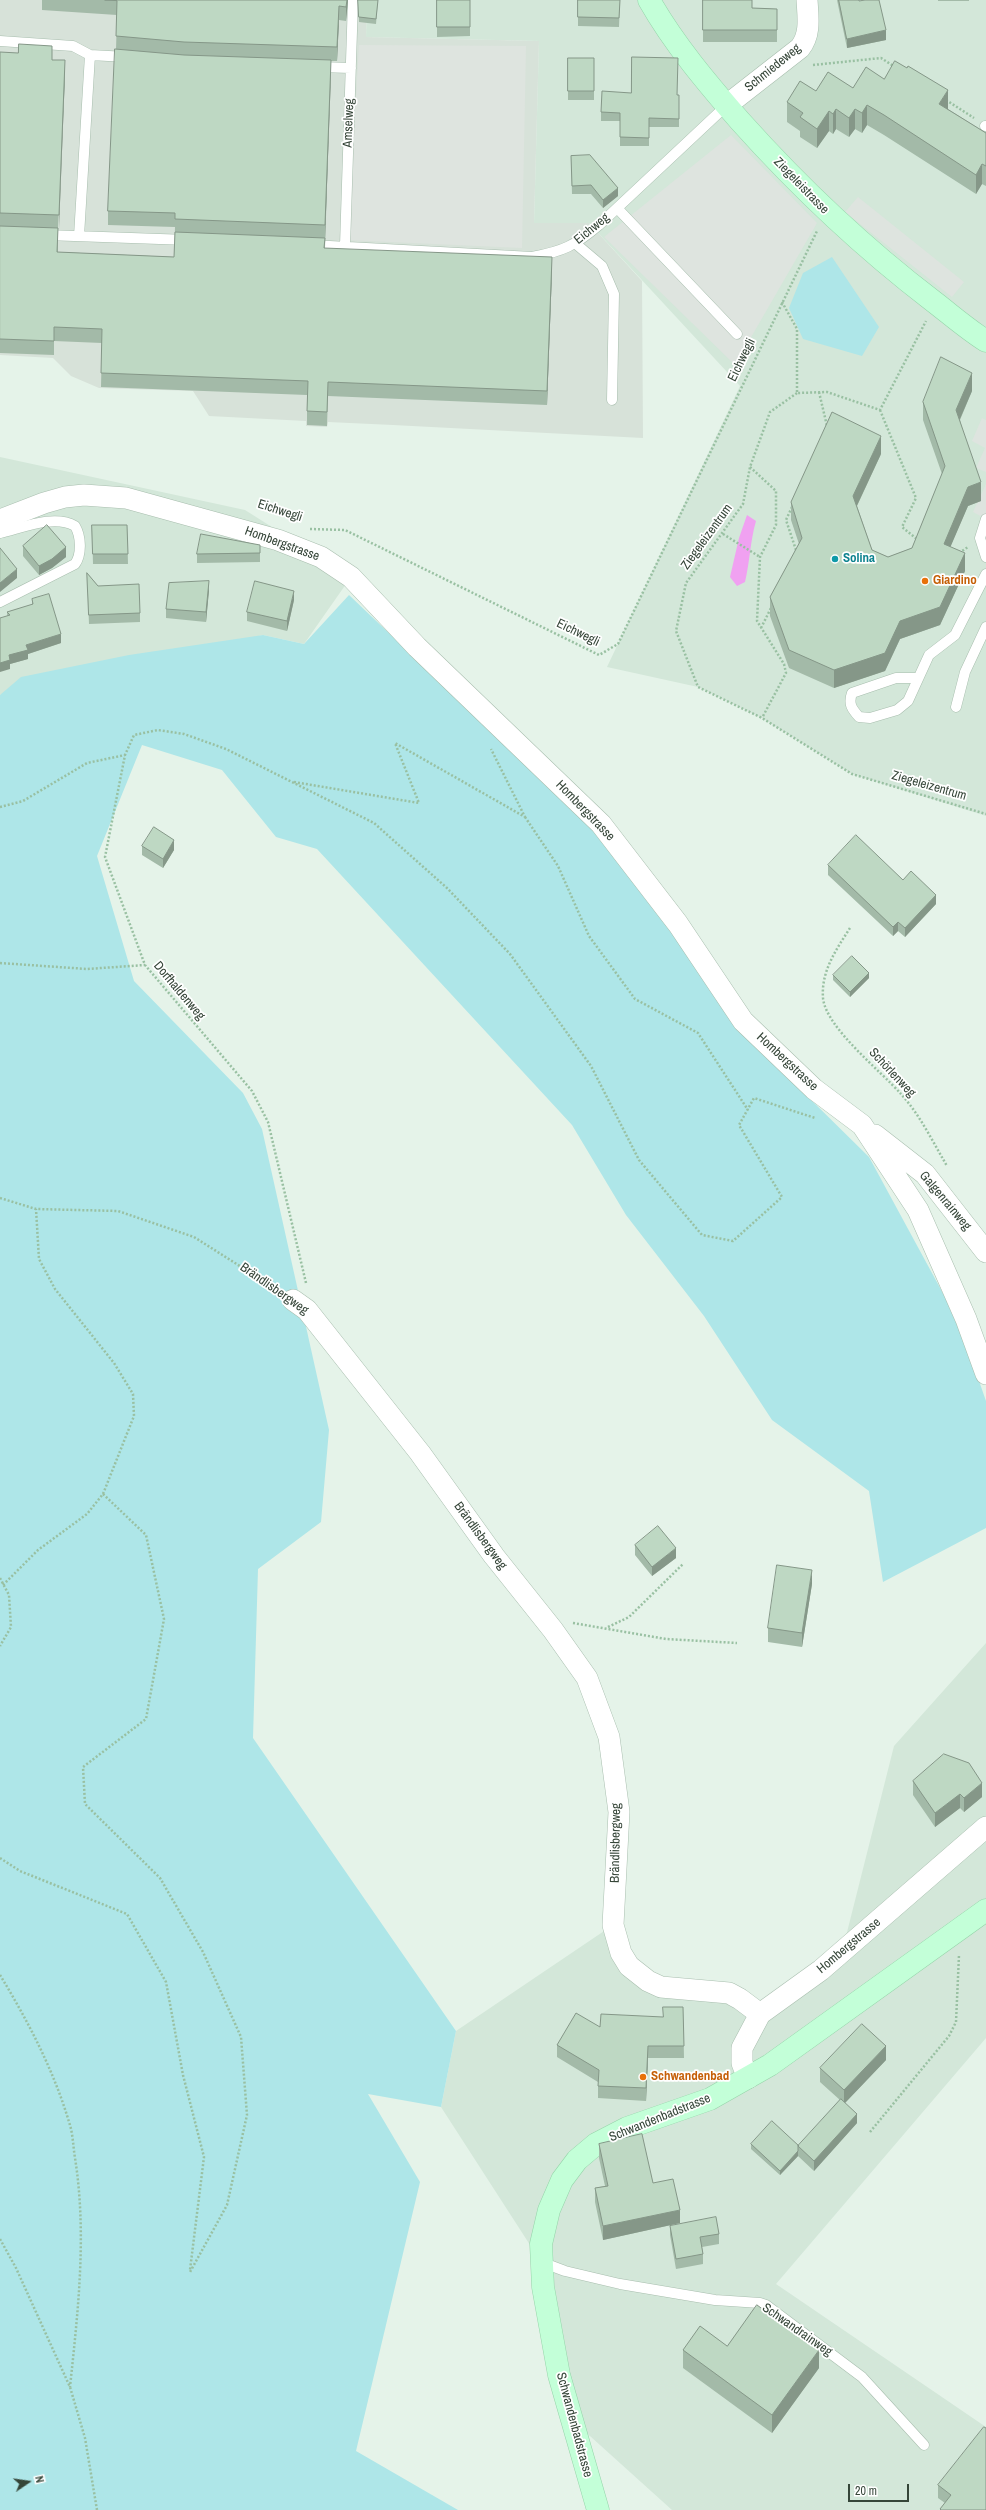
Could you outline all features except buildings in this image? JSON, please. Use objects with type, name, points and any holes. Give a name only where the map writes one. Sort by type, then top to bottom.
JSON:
[{"type":"street","name":"Ziegeleistrasse","points":[[649,0],[688,58],[726,105],[772,157],[826,213],[879,260],[986,341]]},
{"type":"street","name":"Schmiedeweg","points":[[726,105],[800,48],[807,36],[807,0]]},
{"type":"street","name":"Hombergstrasse","points":[[0,520],[64,497],[84,494],[126,498],[278,540],[320,557],[351,577],[417,647],[600,824],[678,924],[743,1021],[814,1089],[862,1125],[918,1210],[966,1320],[986,1374]]},
{"type":"street","name":"Galgenrainweg","points":[[862,1125],[925,1174],[986,1252]]},
{"type":"street","name":"Brändlisbergweg","points":[[300,1305],[420,1453],[494,1556],[553,1630],[588,1678],[609,1737],[619,1812],[613,1925],[621,1953],[629,1966],[648,1981],[661,1986],[729,1993],[740,1998],[760,2014]]},
{"type":"street","name":"Hombergstrasse","points":[[748,2078],[742,2063],[742,2048],[760,2014],[821,1970],[986,1827]]},
{"type":"street","name":"Schwandenbadstrasse","points":[[598,2510],[559,2375],[548,2321],[541,2262],[541,2244],[549,2210],[562,2180],[577,2160],[596,2144],[627,2128],[710,2099],[748,2078],[844,2014],[986,1910]]},
{"type":"lane","name":"Amselweg","points":[[345,246],[353,0]]},
{"type":"lane","points":[[0,41],[74,46],[90,55],[139,58]]},
{"type":"lane","points":[[79,236],[90,55]]},
{"type":"lane","points":[[304,66],[351,68]]},
{"type":"lane","name":"Eichweg","points":[[298,244],[532,257],[560,252],[576,244],[617,208],[726,105]]},
{"type":"lane","points":[[617,208],[736,334]]},
{"type":"lane","points":[[37,234],[198,241]]},
{"type":"lane","points":[[576,244],[602,266],[614,294],[612,400]]},
{"type":"lane","points":[[0,533],[40,523],[64,521],[75,526],[79,538],[79,559],[75,564],[0,602]]},
{"type":"lane","points":[[985,522],[980,538],[986,557]]},
{"type":"lane","points":[[918,678],[896,678],[852,693],[850,700],[852,710],[859,717],[870,718],[897,710],[908,701],[929,654],[955,635],[986,574]]},
{"type":"lane","points":[[956,707],[965,672],[986,627]]},
{"type":"lane","name":"Schwandrainweg","points":[[541,2262],[565,2271],[620,2284],[715,2300],[760,2303],[766,2305],[862,2377],[924,2445]]},
{"type":"path","points":[[786,60],[793,67],[881,58],[900,70]]},
{"type":"path","points":[[940,96],[986,126]]},
{"type":"path","name":"Eichwegli","points":[[305,529],[345,530],[600,656],[618,644],[782,301],[826,213]]},
{"type":"path","points":[[782,301],[797,329],[797,393],[827,392],[880,410],[916,498],[902,526],[922,543]]},
{"type":"path","points":[[880,410],[929,317]]},
{"type":"path","points":[[819,392],[828,431]]},
{"type":"path","name":"Ziegeleizentrum","points":[[797,393],[770,412],[750,467],[743,504],[723,534],[686,583],[676,631],[698,687],[762,718],[852,774],[986,814]]},
{"type":"path","points":[[750,467],[776,491],[776,525],[760,557],[757,621],[784,664],[786,673],[762,718]]},
{"type":"path","points":[[795,500],[786,520],[797,555]]},
{"type":"path","points":[[723,534],[760,557]]},
{"type":"path","points":[[956,555],[980,538]]},
{"type":"path","points":[[761,628],[774,602]]},
{"type":"path","name":"Dorfhaldenweg","points":[[291,782],[226,749],[184,734],[158,730],[134,735],[125,755],[105,857],[145,965],[252,1091],[268,1122],[305,1276],[300,1305]]},
{"type":"path","points":[[291,782],[419,803],[395,743],[524,816]]},
{"type":"path","points":[[489,744],[524,816],[558,866],[589,936],[635,999],[698,1033],[748,1110]]},
{"type":"path","points":[[0,806],[23,801],[87,763],[125,755]]},
{"type":"path","points":[[291,782],[374,823],[447,888],[510,954],[590,1066],[639,1160],[702,1235],[733,1241],[782,1197],[739,1125],[754,1098],[823,1119]]},
{"type":"path","name":"Schörlenweg","points":[[850,928],[826,969],[823,999],[837,1029],[902,1094],[923,1124],[950,1171]]},
{"type":"path","points":[[0,963],[87,969],[145,965]]},
{"type":"path","name":"Brändlisbergweg","points":[[0,1198],[36,1210],[118,1211],[194,1237],[300,1305]]},
{"type":"path","points":[[4,1585],[38,1550],[87,1514],[103,1494],[134,1416],[133,1394],[114,1363],[55,1289],[39,1259],[36,1210]]},
{"type":"path","points":[[0,1858],[20,1871],[127,1914],[166,1982],[183,2075],[204,2157],[190,2272],[227,2205],[247,2115],[241,2037],[203,1952],[160,1878],[85,1804],[83,1767],[146,1719],[164,1619],[146,1534],[103,1494]]},
{"type":"path","points":[[608,1627],[629,1617],[683,1564]]},
{"type":"path","points":[[0,1578],[9,1596],[11,1627],[0,1646]]},
{"type":"path","points":[[553,1630],[572,1623],[608,1627],[666,1639],[737,1643]]},
{"type":"path","points":[[870,2132],[949,2036],[956,2022],[959,1998],[959,1930]]},
{"type":"path","points":[[0,1975],[18,2006],[53,2077],[70,2123],[80,2187],[81,2291],[70,2387]]},
{"type":"path","points":[[0,2239],[16,2268],[70,2387],[85,2438],[97,2510]]},
{"type":"shaded area","points":[[0,0],[367,0],[366,37],[539,41],[534,223],[589,223],[642,281],[643,438],[328,422],[327,427],[306,426],[306,421],[209,416],[193,391],[99,388],[71,376],[53,358],[0,355]]},
{"type":"shaded area","points":[[367,0],[986,0],[986,816],[852,774],[762,718],[698,687],[607,667],[740,386],[589,223],[534,223],[539,41],[366,37]]},
{"type":"shaded area","points":[[359,45],[526,46],[522,248],[348,240]]},
{"type":"shaded area","points":[[731,135],[817,223],[735,365],[604,237]]},
{"type":"shaded area","points":[[858,197],[964,282],[952,297],[845,212]]},
{"type":"shaded area","points":[[832,257],[879,327],[862,356],[803,339],[789,308],[803,273]]},
{"type":"shaded area","points":[[982,418],[986,420],[986,472],[976,468],[985,448],[972,441]]},
{"type":"shaded area","points":[[0,457],[245,510],[351,577],[304,644],[263,635],[0,695]]},
{"type":"shaded area","points":[[986,484],[986,519],[973,512]]},
{"type":"shaded area","points":[[747,515],[756,521],[752,536],[745,582],[737,586],[730,577],[739,538]]},
{"type":"shaded area","points":[[349,595],[594,829],[673,932],[732,1022],[869,1157],[958,1321],[986,1401],[986,1528],[883,1582],[869,1491],[772,1420],[704,1316],[626,1215],[572,1125],[317,849],[276,837],[222,770],[142,745],[97,856],[134,981],[243,1093],[262,1129],[329,1430],[321,1522],[258,1569],[253,1738],[456,2031],[441,2107],[368,2094],[420,2182],[356,2451],[458,2510],[0,2510],[0,695],[21,677],[129,655],[263,635],[304,644]]},
{"type":"shaded area","points":[[986,1643],[986,2038],[776,2284],[986,2427],[986,2510],[672,2510],[570,2418],[541,2262],[441,2107],[456,2031],[613,1925],[637,1974],[709,1990],[760,2014],[842,1952],[894,1746]]},
{"type":"place","name":"Solina","points":[[835,559]]},
{"type":"place","name":"Giardino","points":[[925,581]]},
{"type":"place","name":"Schwandenbad","points":[[643,2077]]}]
